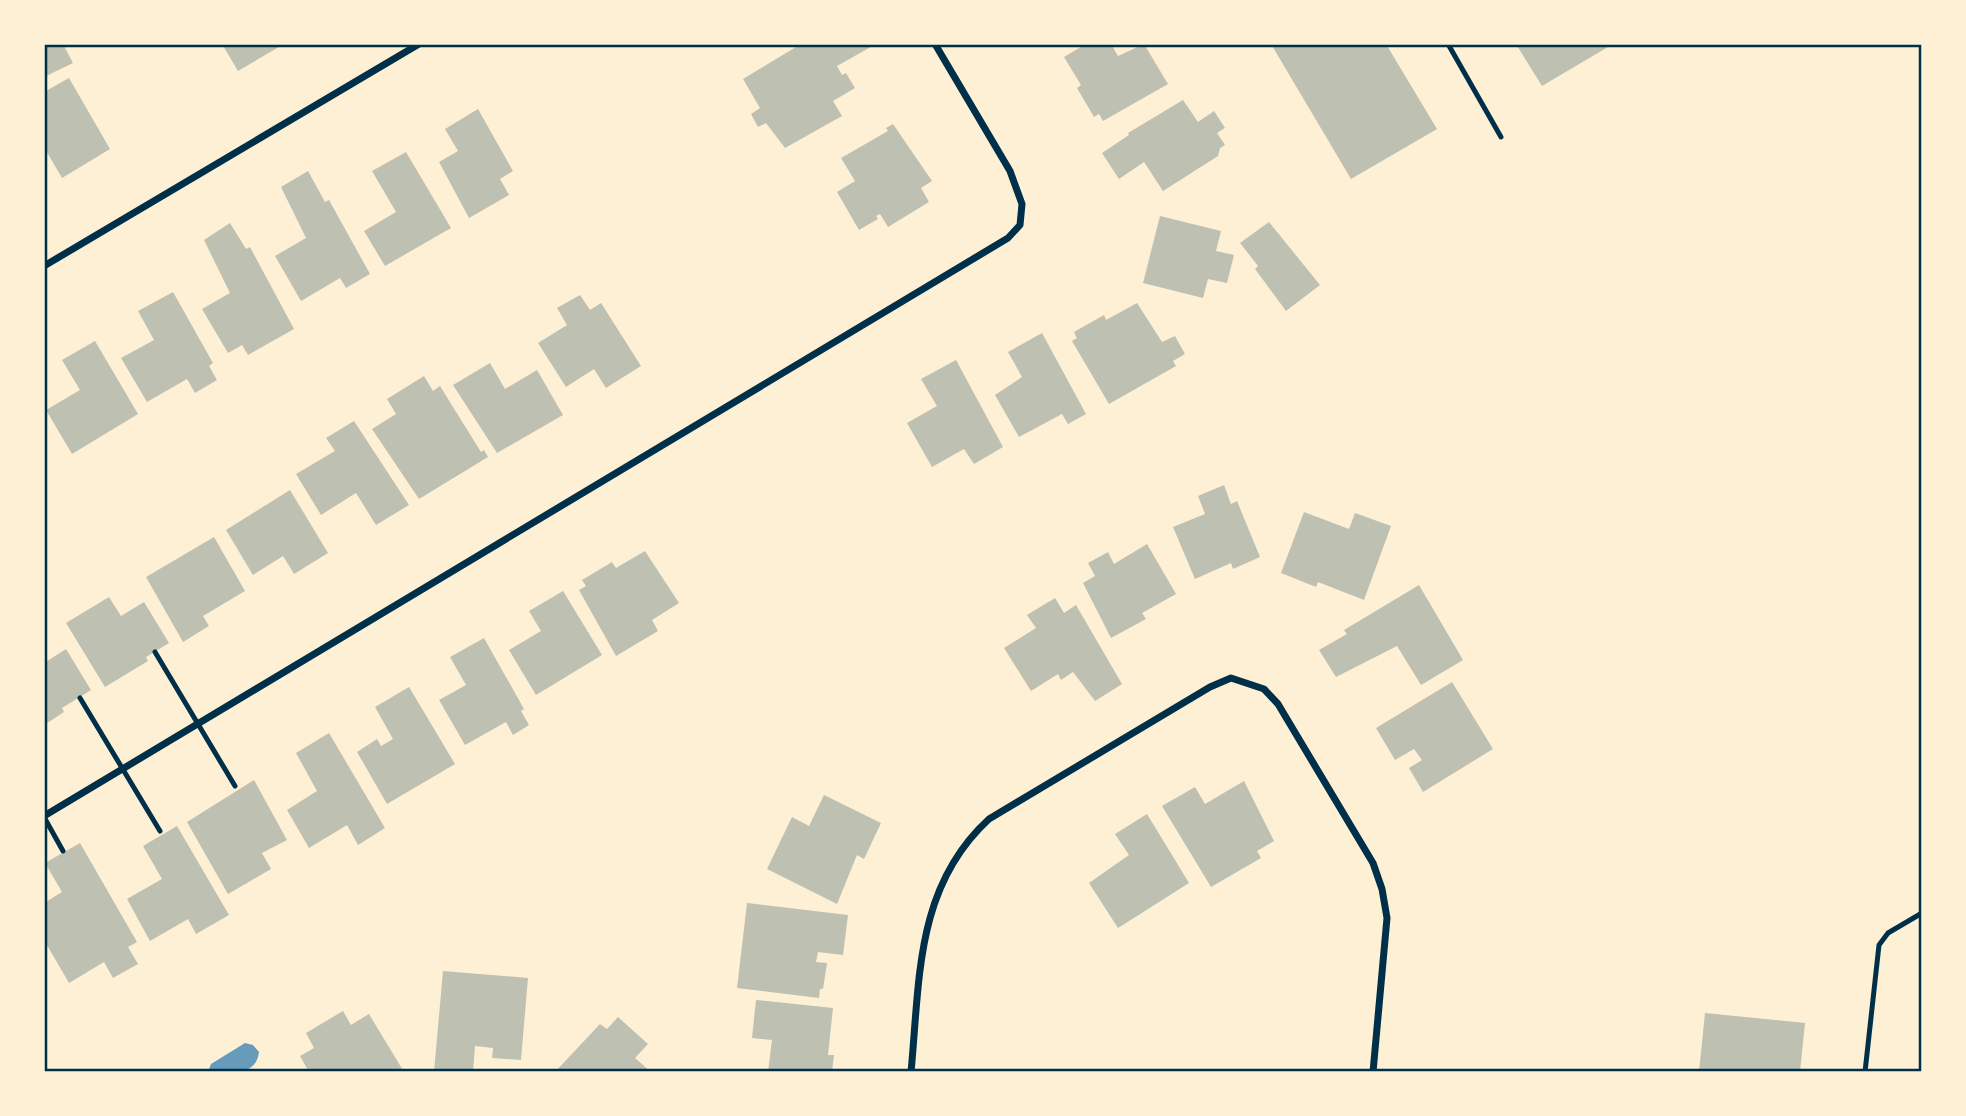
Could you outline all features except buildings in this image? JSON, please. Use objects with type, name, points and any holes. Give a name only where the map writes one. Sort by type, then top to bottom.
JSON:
[{"type":"street","points":[[399,44],[404,52]]},
{"type":"street","points":[[44,267],[419,44]]},
{"type":"street","points":[[44,817],[988,251],[1014,232],[1020,225],[1022,216],[1019,193],[1010,171],[934,44]]},
{"type":"street","points":[[911,1072],[930,909],[950,864],[968,839],[989,820],[1210,687],[1231,678],[1264,690],[1278,704],[1373,863],[1382,889],[1387,918],[1373,1072]]},
{"type":"lane","points":[[1448,44],[1501,136]]},
{"type":"lane","points":[[155,652],[235,786]]},
{"type":"lane","points":[[80,698],[160,831]]},
{"type":"lane","points":[[44,817],[63,851]]},
{"type":"lane","points":[[1866,1072],[1879,945],[1888,933],[1922,913]]},
{"type":"water","points":[[245,1043],[253,1045],[259,1052],[253,1066],[240,1072],[208,1072],[211,1064]]}]
